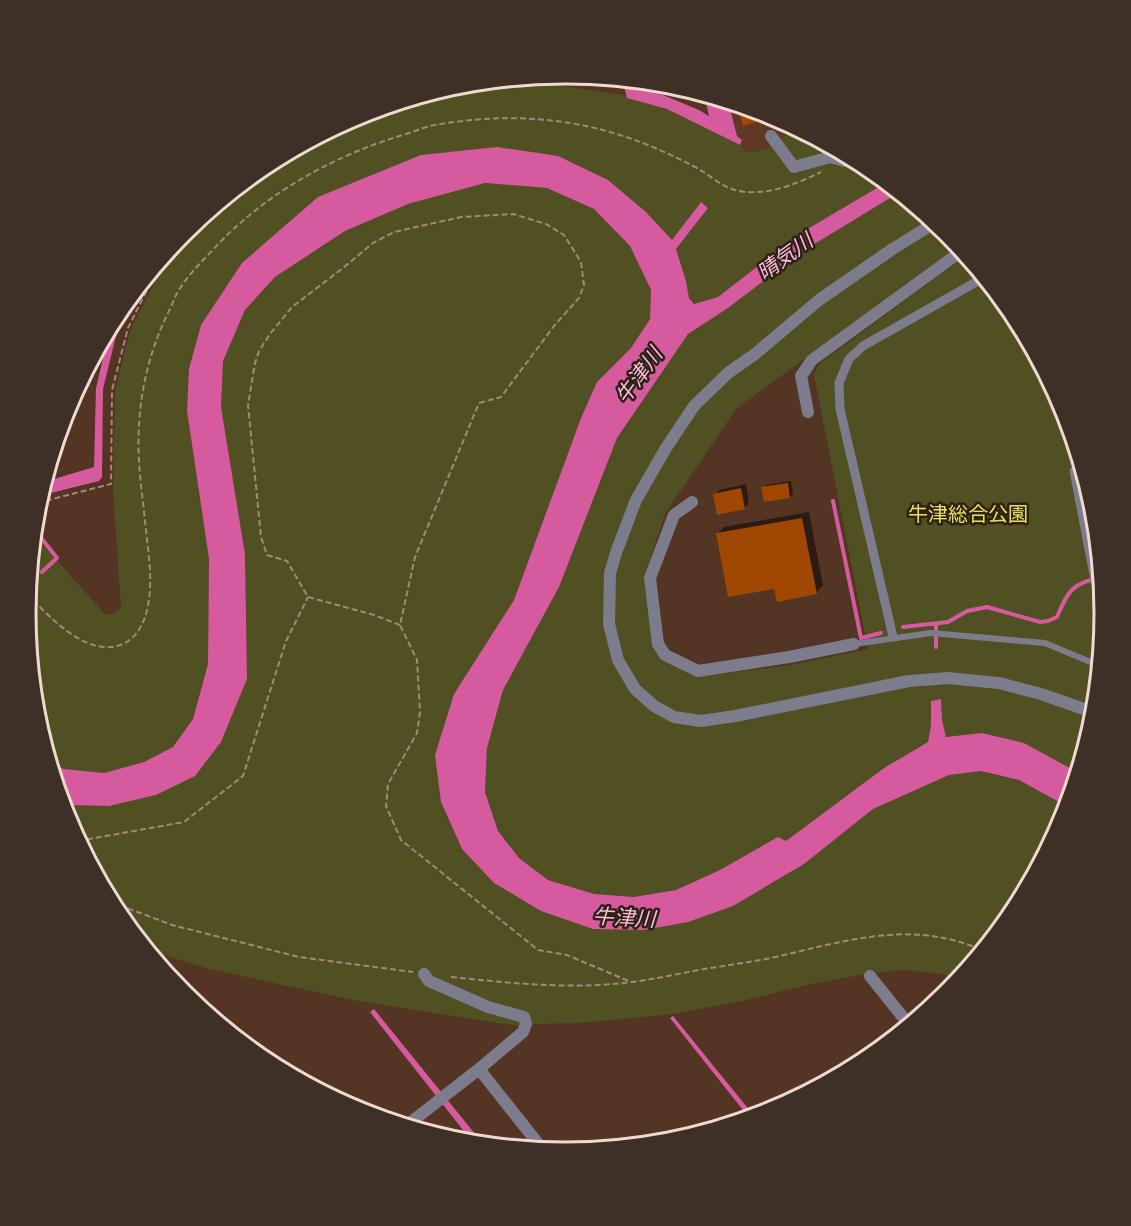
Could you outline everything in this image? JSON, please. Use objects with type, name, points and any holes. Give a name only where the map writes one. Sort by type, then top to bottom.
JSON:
[{"type":"street","points":[[771,136],[794,168],[830,158],[839,160]]},
{"type":"street","points":[[928,227],[819,300],[755,354],[728,373],[694,406],[636,500],[610,573],[609,624],[618,660],[635,689],[654,706],[674,717],[701,721],[909,681],[948,678],[999,683],[1086,710]]},
{"type":"street","points":[[808,412],[801,376],[812,360],[956,255]]},
{"type":"street","points":[[893,637],[840,409],[839,383],[849,359],[863,345],[978,281]]},
{"type":"street","points":[[692,502],[674,515],[650,578],[658,644],[665,655],[698,671],[854,644]]},
{"type":"street","points":[[1085,510],[1093,573]]},
{"type":"street","points":[[414,1120],[523,1032],[526,1024],[524,1017],[488,1007],[429,981],[424,974]]},
{"type":"street","points":[[870,976],[905,1019]]},
{"type":"street","points":[[479,1069],[536,1141]]},
{"type":"lane","points":[[854,644],[931,633],[1045,643],[1092,663]]},
{"type":"path","points":[[36,603],[68,632],[90,645],[115,646],[126,642],[138,633],[145,618],[150,574],[139,461],[139,431],[142,392],[154,343],[181,286],[203,260],[237,225],[320,168],[376,143],[439,124],[490,119],[541,119],[588,126],[636,140],[696,167],[722,186],[744,192],[763,192],[794,185],[825,171]]},
{"type":"path","points":[[400,625],[374,615],[308,597],[287,561],[267,555],[261,537],[248,405],[259,351],[292,307],[373,243],[394,232],[461,217],[513,214],[546,224],[564,235],[581,262],[584,285],[579,298],[554,326],[501,397],[479,403],[415,557],[400,625],[417,660],[420,712],[417,733],[388,784],[386,806],[401,840],[538,950],[567,955],[631,982]]},
{"type":"path","points":[[48,500],[111,484],[112,390],[128,328],[149,286]]},
{"type":"path","points":[[88,840],[183,822],[243,776],[286,641],[308,597]]},
{"type":"path","points":[[125,907],[172,925],[299,957],[424,974]]},
{"type":"path","points":[[447,976],[517,984],[581,986],[631,982],[766,959],[845,940],[888,935],[932,935],[976,947]]},
{"type":"shaded area","points":[[730,110],[784,131],[785,136],[768,148],[749,153],[740,145],[742,140],[737,136]]},
{"type":"green space","points":[[551,84],[629,96],[628,98],[667,109],[740,145],[749,153],[768,148],[790,134],[830,154],[879,187],[799,234],[718,297],[694,304],[689,298],[676,249],[708,208],[702,202],[672,240],[646,212],[608,180],[497,147],[242,263],[187,411],[209,559],[208,664],[193,719],[173,747],[144,762],[104,773],[64,769],[59,767],[46,716],[37,648],[37,578],[41,543],[106,615],[115,613],[121,607],[113,491],[115,389],[131,328],[158,276],[216,215],[243,193],[301,154],[331,138],[395,112],[428,102],[496,88]]},
{"type":"green space","points":[[485,183],[547,188],[594,209],[630,246],[651,290],[650,319],[631,348],[597,382],[581,418],[514,600],[454,695],[441,802],[462,849],[494,883],[541,911],[733,906],[804,864],[873,809],[949,775],[981,771],[1019,780],[1060,803],[1040,847],[1006,907],[986,935],[950,977],[943,974],[906,970],[871,973],[672,1014],[580,1023],[518,1026],[358,1001],[209,969],[161,954],[125,907],[107,878],[72,805],[109,806],[156,795],[221,742],[247,679],[245,554],[221,407],[223,361],[245,310],[275,277],[345,231],[408,204]]},
{"type":"green space","name":"牛津総合公園","points":[[892,197],[951,251],[736,409],[665,514],[644,578],[654,649],[662,661],[696,677],[791,665],[868,649],[814,375],[820,363],[960,260],[1006,319],[1040,379],[1067,443],[1085,510],[1094,578],[1094,648],[1085,716],[1071,769],[1024,743],[982,733],[946,737],[941,700],[931,701],[928,742],[884,768],[786,841],[676,890],[634,897],[594,894],[548,880],[519,858],[498,831],[485,792],[487,748],[503,690],[559,587],[617,438],[671,358],[688,334],[728,308],[803,251]]},
{"type":"water","points":[[624,87],[663,95],[709,116],[706,103],[730,110],[737,136],[742,140],[740,145],[667,109],[627,98]]},
{"type":"water","points":[[497,147],[558,156],[608,180],[646,212],[672,240],[701,202],[708,208],[676,249],[689,298],[694,304],[718,297],[799,234],[879,187],[892,197],[803,251],[728,308],[688,334],[617,438],[559,587],[503,690],[487,748],[485,792],[498,831],[519,858],[548,880],[594,894],[634,897],[676,890],[720,870],[778,837],[786,841],[884,768],[928,742],[931,701],[941,699],[946,737],[982,733],[1024,743],[1071,769],[1060,803],[1019,780],[981,771],[949,775],[873,809],[804,864],[733,906],[688,922],[644,930],[593,929],[541,911],[494,883],[462,849],[441,802],[435,755],[454,694],[514,600],[581,418],[597,382],[631,348],[650,319],[651,290],[630,246],[594,209],[547,188],[485,183],[408,204],[345,231],[275,277],[245,310],[223,361],[221,407],[245,554],[247,679],[221,742],[195,776],[156,795],[109,806],[72,805],[59,767],[104,773],[144,762],[173,747],[193,719],[208,664],[209,559],[187,411],[189,369],[201,325],[242,263],[318,197],[421,155]]},
{"type":"water","points":[[117,332],[103,389],[102,477],[99,481],[50,493],[53,479],[94,467],[96,388],[104,353]]},
{"type":"water","points":[[374,1009],[475,1134],[465,1133],[370,1012]]},
{"type":"water","points":[[673,1016],[749,1109],[744,1111],[670,1018]]},
{"type":"building","points":[[740,113],[760,121],[743,126]]},
{"type":"building","points":[[788,483],[790,498],[764,502],[761,487]]},
{"type":"building","points":[[741,488],[745,509],[717,515],[713,494]]},
{"type":"building","points":[[802,518],[817,594],[777,602],[774,589],[728,597],[716,533]]},
{"type":"waterway","points":[[833,501],[861,638],[881,633]]},
{"type":"waterway","points":[[42,539],[57,558],[42,572]]},
{"type":"waterway","points":[[903,627],[948,622],[967,611],[987,607],[1040,622],[1048,621],[1057,617],[1072,589],[1094,579]]},
{"type":"waterway","points":[[936,624],[936,647]]},
{"type":"water label","name":"晴気川","points":[[785,257]]},
{"type":"water label","name":"牛津川","points":[[639,376]]},
{"type":"water label","name":"牛津川","points":[[624,918]]}]
